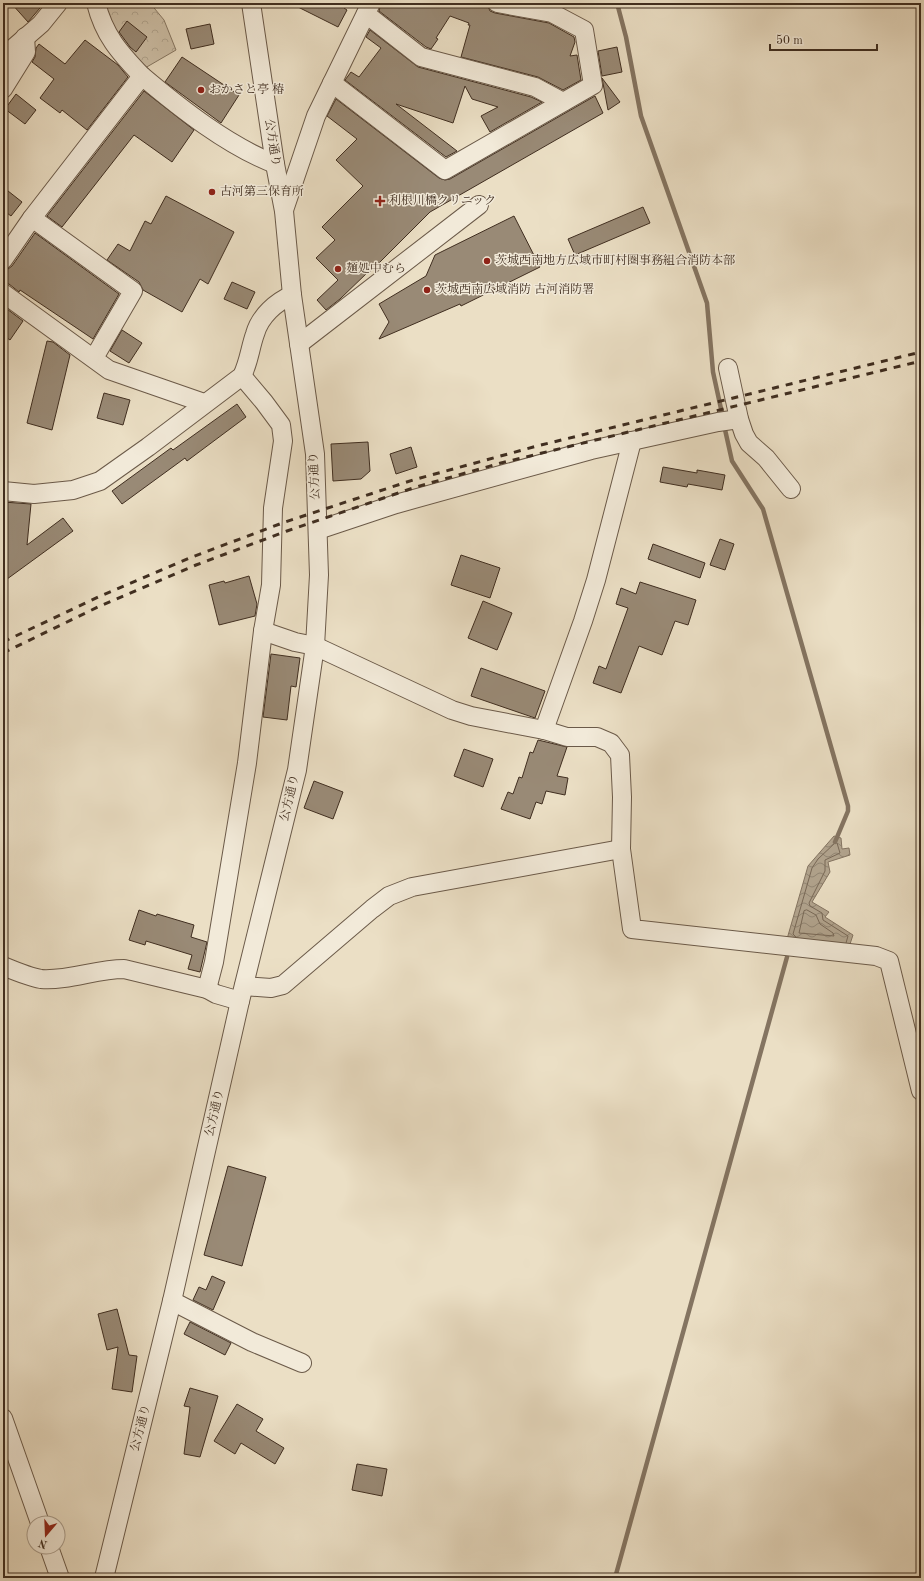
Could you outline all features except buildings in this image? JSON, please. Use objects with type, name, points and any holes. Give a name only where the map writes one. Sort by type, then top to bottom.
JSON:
[{"type":"street","points":[[3,57],[24,37],[41,24],[58,3]]},
{"type":"street","points":[[96,3],[100,20],[118,52],[142,76],[165,96],[232,143],[258,158],[275,164]]},
{"type":"street","name":"公方通り","points":[[104,1578],[172,1301],[242,994],[297,770],[315,646],[319,575],[315,454],[292,295],[284,211],[275,164],[251,3]]},
{"type":"street","points":[[332,83],[445,170],[593,85],[584,30],[552,13],[497,3]]},
{"type":"street","points":[[284,211],[316,116],[369,9],[421,56],[535,87],[563,102]]},
{"type":"street","points":[[3,89],[26,52],[24,37]]},
{"type":"street","points":[[3,260],[32,218],[142,76]]},
{"type":"street","points":[[299,344],[479,205]]},
{"type":"street","points":[[32,218],[134,292],[94,358]]},
{"type":"street","points":[[3,292],[109,370],[204,403]]},
{"type":"street","points":[[3,491],[34,494],[72,490],[100,481],[148,447],[204,403],[242,376],[248,365],[255,333],[267,312],[279,300],[292,295]]},
{"type":"street","points":[[728,368],[730,421],[744,434],[749,443],[766,458],[791,489]]},
{"type":"street","points":[[208,989],[214,962],[247,763],[270,585],[273,508],[283,442],[281,425],[242,376]]},
{"type":"street","points":[[318,530],[396,504],[591,450],[632,440],[730,421]]},
{"type":"street","points":[[544,730],[596,580],[632,440]]},
{"type":"street","points":[[263,631],[295,642],[315,646],[452,710],[471,716],[544,730],[567,737],[598,737],[610,744],[620,755],[622,797],[621,849],[632,929],[876,956],[889,961],[921,1091]]},
{"type":"street","points":[[3,966],[40,978],[59,979],[113,969],[124,969],[208,989],[216,994],[242,994],[283,985],[372,909],[389,896],[412,886],[621,849]]},
{"type":"street","points":[[172,1301],[252,1342],[302,1363]]},
{"type":"street","points":[[3,1418],[37,1515]]},
{"type":"street","points":[[52,1555],[60,1578]]},
{"type":"green space","points":[[102,3],[150,3],[164,20],[176,50],[145,68],[105,18]]},
{"type":"water","points":[[834,836],[841,838],[842,849],[849,848],[850,855],[828,862],[830,872],[812,902],[829,912],[825,917],[853,935],[849,947],[787,939],[808,866]]},
{"type":"waterway","points":[[617,3],[626,37],[641,116],[707,303],[713,372],[723,418]]},
{"type":"waterway","points":[[724,425],[732,461],[763,509],[848,806],[848,811],[835,842]]},
{"type":"waterway","points":[[615,1578],[787,957]]},
{"type":"railway","points":[[3,642],[98,597],[192,557],[285,522],[413,480],[537,446],[921,352]]},
{"type":"railway","points":[[3,653],[100,606],[196,565],[287,531],[416,487],[501,463],[921,361]]},
{"type":"place","name":"おかさと亭 椿","points":[[201,90]]},
{"type":"place","name":"古河第三保育所","points":[[212,192]]},
{"type":"place","name":"利根川橋クリニック","points":[[380,201]]},
{"type":"place","name":"茨城西南地方広域市町村圏事務組合消防本部","points":[[487,261]]},
{"type":"place","name":"麺処中むら","points":[[338,269]]},
{"type":"place","name":"茨城西南広域消防 古河消防署","points":[[427,290]]}]
